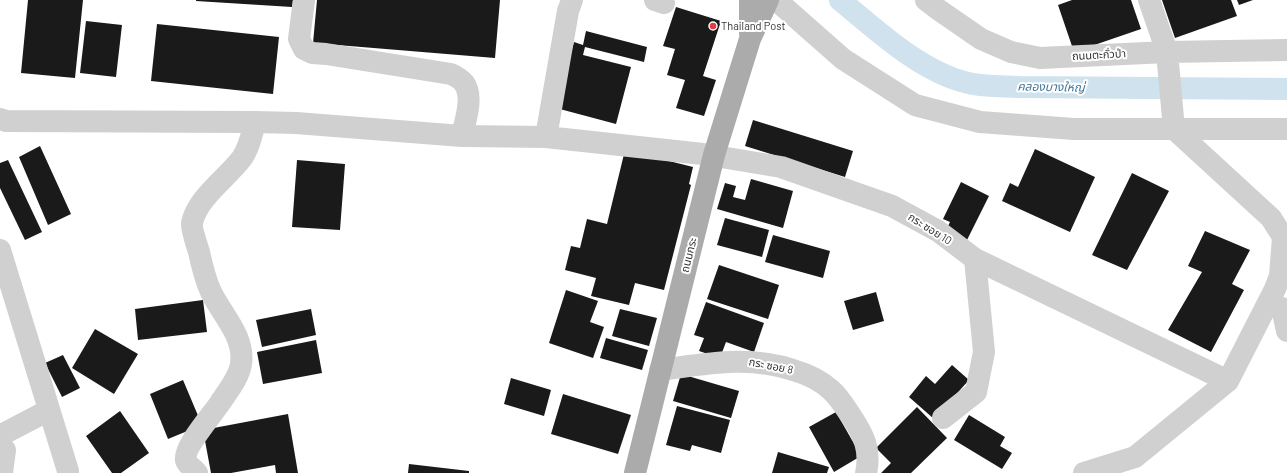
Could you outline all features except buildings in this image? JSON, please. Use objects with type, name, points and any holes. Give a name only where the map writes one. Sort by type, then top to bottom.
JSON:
[{"type":"main road","name":"ถนนกระ","points":[[750,0],[750,39]]},
{"type":"main road","name":"ถนนกระ","points":[[635,473],[714,155],[750,39],[768,0]]},
{"type":"street","points":[[304,0],[299,39],[304,49],[312,53],[450,74],[463,82],[468,90],[468,98],[462,136]]},
{"type":"street","points":[[546,137],[568,11],[572,0]]},
{"type":"street","points":[[776,0],[843,59],[915,106],[980,122],[1074,129],[1287,129]]},
{"type":"street","name":"ถนนตะกั่วป่า","points":[[926,0],[981,39],[1011,52],[1040,58],[1167,52],[1287,50]]},
{"type":"street","points":[[1084,473],[1135,457],[1228,381],[1275,290],[1280,276],[1283,237],[1271,218],[1174,129],[1167,52],[1150,0]]},
{"type":"street","name":"กระ ซอย 10","points":[[0,119],[6,121],[296,123],[462,136],[546,137],[714,155],[781,167],[892,206],[938,231],[976,259],[1228,381]]},
{"type":"street","points":[[197,473],[186,462],[185,458],[187,452],[193,439],[210,418],[235,379],[241,364],[241,347],[236,332],[222,313],[204,274],[192,224],[196,211],[205,199],[242,158],[249,144],[255,122]]},
{"type":"street","points":[[0,250],[68,471]]},
{"type":"street","points":[[943,418],[976,392],[984,352],[976,259]]},
{"type":"street","points":[[1282,308],[1287,331]]},
{"type":"street","name":"กระ ซอย 8","points":[[660,370],[724,362],[750,361],[782,366],[817,379],[831,390],[843,404],[860,430],[868,450],[868,464],[866,473]]},
{"type":"street","points":[[0,438],[3,434],[49,410]]},
{"type":"street","points":[[0,444],[5,450],[2,473]]},
{"type":"waterway","name":"คลองบางใหญ่","points":[[840,0],[882,35],[928,67],[968,83],[990,86],[1019,87],[1287,89]]},
{"type":"place","name":"Thailand Post","points":[[713,26]]}]
